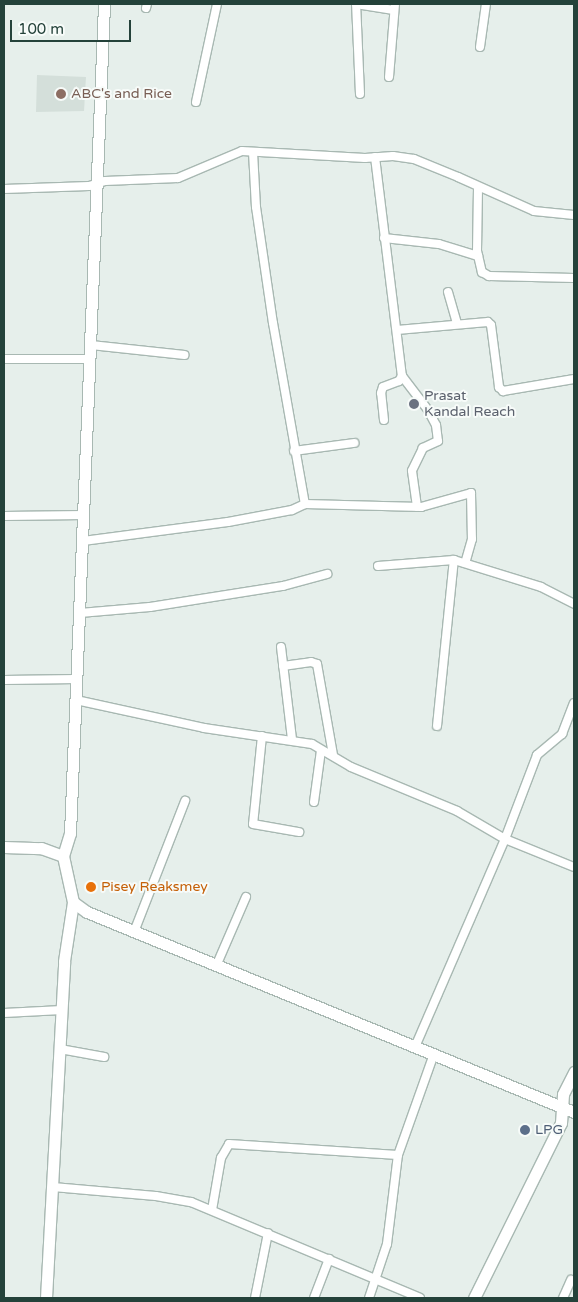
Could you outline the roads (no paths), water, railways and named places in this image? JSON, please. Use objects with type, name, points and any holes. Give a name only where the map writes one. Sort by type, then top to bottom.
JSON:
[{"type":"street","points":[[46,1298],[67,931],[73,902],[63,856],[70,833],[104,4]]},
{"type":"street","points":[[196,102],[217,4]]},
{"type":"street","points":[[360,94],[356,4],[395,7],[389,77]]},
{"type":"street","points":[[480,47],[486,4]]},
{"type":"street","points":[[253,152],[256,207],[304,504]]},
{"type":"street","points":[[4,189],[89,186],[98,182],[178,178],[230,154],[253,152],[376,158],[401,156],[534,211],[574,215]]},
{"type":"street","points":[[376,158],[384,238],[398,330],[402,376],[428,410],[436,425],[438,441],[423,448],[412,471],[417,507]]},
{"type":"street","points":[[478,188],[478,256],[482,272],[489,276],[574,278]]},
{"type":"street","points":[[384,238],[439,244],[478,256]]},
{"type":"street","points":[[448,292],[456,323]]},
{"type":"street","points":[[398,330],[481,320],[491,325],[499,386],[503,391],[574,378]]},
{"type":"street","points":[[91,345],[184,355]]},
{"type":"street","points":[[4,359],[90,359]]},
{"type":"street","points":[[384,420],[380,392],[383,387],[399,381],[402,376]]},
{"type":"street","points":[[294,451],[354,443]]},
{"type":"street","points":[[83,541],[228,522],[292,510],[304,504],[417,507],[471,493],[472,539],[465,563]]},
{"type":"street","points":[[4,516],[84,515]]},
{"type":"street","points":[[437,726],[454,560]]},
{"type":"street","points":[[378,566],[454,560],[541,587],[574,604]]},
{"type":"street","points":[[80,613],[150,607],[283,586],[327,574]]},
{"type":"street","points":[[280,647],[292,739]]},
{"type":"street","points":[[283,666],[311,662],[316,664],[333,756]]},
{"type":"street","points":[[4,680],[77,679]]},
{"type":"street","points":[[76,700],[204,728],[292,739],[321,750],[457,811],[505,839],[574,867]]},
{"type":"street","points":[[415,1047],[505,839],[537,755],[562,734],[574,703]]},
{"type":"street","points":[[262,736],[253,824],[299,832]]},
{"type":"street","points":[[314,802],[321,750]]},
{"type":"street","points":[[134,932],[184,801]]},
{"type":"street","points":[[4,847],[41,848],[63,856]]},
{"type":"street","points":[[217,964],[246,897]]},
{"type":"street","points":[[73,902],[134,932],[217,964],[574,1112]]},
{"type":"street","points":[[4,1013],[62,1010]]},
{"type":"street","points":[[60,1049],[104,1057]]},
{"type":"street","points":[[369,1298],[377,1278],[391,1223],[398,1154],[434,1054]]},
{"type":"street","points":[[474,1298],[561,1123],[563,1094],[574,1072]]},
{"type":"street","points":[[212,1210],[221,1158],[228,1144],[398,1154]]},
{"type":"street","points":[[53,1187],[166,1197],[212,1210],[377,1278],[420,1298]]},
{"type":"street","points":[[255,1298],[268,1233]]},
{"type":"street","points":[[314,1298],[329,1258]]},
{"type":"street","points":[[563,1298],[571,1280]]},
{"type":"place","name":"ABC's and Rice","points":[[61,94]]},
{"type":"place","name":"Prasat Kandal Reach","points":[[414,404]]},
{"type":"place","name":"Pisey Reaksmey","points":[[91,887]]},
{"type":"place","name":"LPG","points":[[525,1130]]}]
